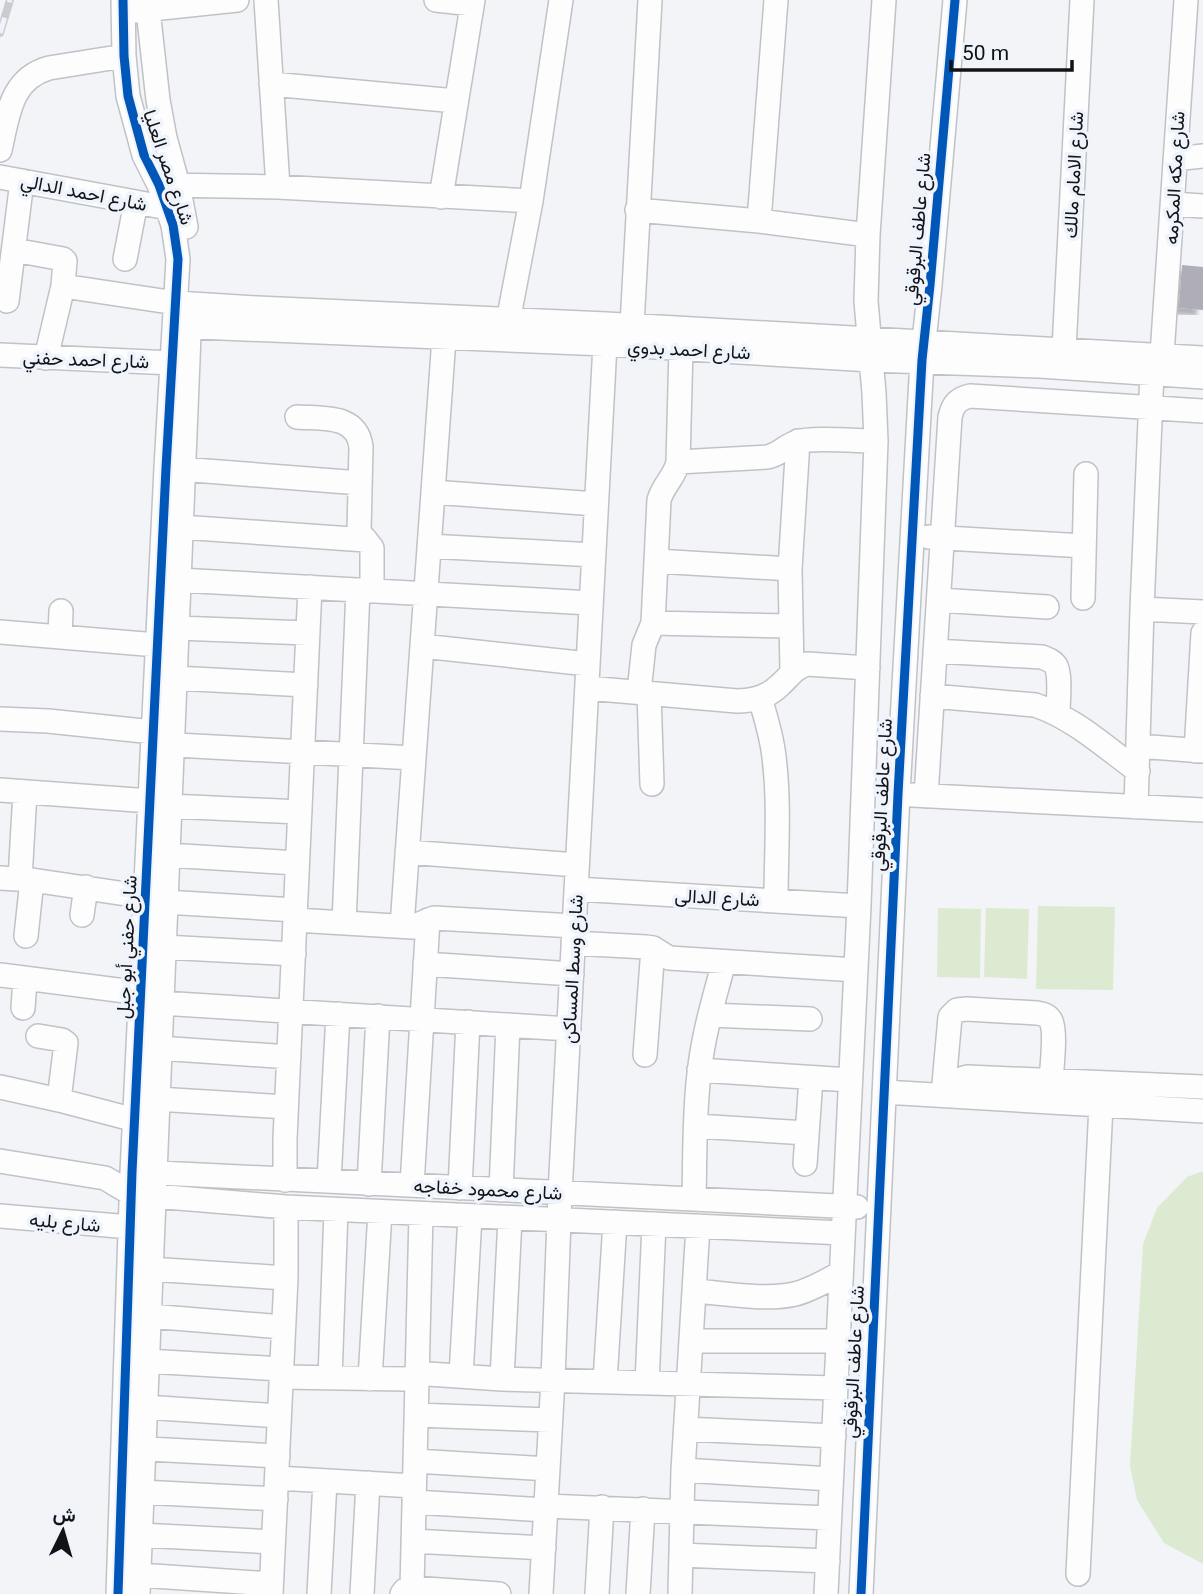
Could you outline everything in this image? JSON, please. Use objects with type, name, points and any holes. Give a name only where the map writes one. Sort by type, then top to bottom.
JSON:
[{"type":"street","points":[[123,6],[237,0]]},
{"type":"street","points":[[266,0],[278,187]]},
{"type":"street","points":[[436,0],[473,2],[441,197]]},
{"type":"street","points":[[506,330],[531,201],[561,0]]},
{"type":"street","points":[[632,325],[650,0]]},
{"type":"street","points":[[759,221],[776,0]]},
{"type":"street","name":"شارع عاطف البرقوقي","points":[[826,1594],[859,906],[876,441],[866,301],[884,0]]},
{"type":"street","name":"شارع عاطف البرقوقي","points":[[861,1594],[912,535],[923,351],[955,0]]},
{"type":"street","name":"شارع الامام مالك","points":[[1064,349],[1082,0]]},
{"type":"street","name":"شارع مكه المكرمه","points":[[1136,807],[1151,408],[1173,204],[1186,0]]},
{"type":"street","name":"شارع مصر العليا","points":[[148,5],[169,185],[168,208],[173,225],[184,303]]},
{"type":"street","name":"شارع مصر العليا","points":[[123,6],[124,56],[134,125],[144,155],[169,185],[190,253],[184,303]]},
{"type":"street","points":[[0,150],[13,99],[20,86],[30,77],[49,68],[124,56]]},
{"type":"street","points":[[271,84],[456,101]]},
{"type":"street","points":[[1175,159],[1203,156]]},
{"type":"street","points":[[7,301],[14,250],[11,179]]},
{"type":"street","name":"شارع احمد الدالي","points":[[11,179],[168,208]]},
{"type":"street","points":[[169,185],[278,187],[531,201]]},
{"type":"street","points":[[125,259],[136,202]]},
{"type":"street","points":[[1173,204],[1203,206]]},
{"type":"street","points":[[637,210],[759,221],[868,235]]},
{"type":"street","points":[[14,250],[64,259],[63,286],[46,358]]},
{"type":"street","name":"شارع احمد بدوي","points":[[63,286],[184,303],[506,330],[605,344],[681,348],[870,349],[1157,364],[1203,358]]},
{"type":"street","name":"شارع حفني أبو جبل","points":[[139,1585],[142,1492],[133,1448],[145,1407],[150,1269],[135,1120],[151,998],[160,803],[157,645],[175,468],[184,303]]},
{"type":"street","name":"شارع احمد بدوي","points":[[182,327],[444,338],[506,330],[632,325],[870,349]]},
{"type":"street","name":"شارع حفني أبو جبل","points":[[160,740],[175,678],[181,527],[175,468],[172,363],[182,327]]},
{"type":"street","points":[[402,926],[444,338]]},
{"type":"street","name":"شارع وسط المساكن","points":[[541,1594],[605,344]]},
{"type":"street","points":[[652,784],[644,693],[644,645],[653,624],[659,500],[674,475],[678,462],[681,348]]},
{"type":"street","name":"شارع احمد بدوي","points":[[923,351],[1064,349],[1157,364],[1203,377]]},
{"type":"street","name":"شارع احمد حفني","points":[[0,355],[172,363]]},
{"type":"street","points":[[926,796],[950,417],[953,407],[960,399],[970,396],[1203,411]]},
{"type":"street","points":[[296,417],[348,423],[360,437],[359,532],[372,548],[373,554],[365,591],[351,754],[344,923]]},
{"type":"street","points":[[678,462],[767,457],[798,441],[876,441]]},
{"type":"street","points":[[792,671],[790,569],[798,441]]},
{"type":"street","points":[[175,468],[360,483]]},
{"type":"street","points":[[1083,598],[1086,474]]},
{"type":"street","points":[[433,492],[596,504]]},
{"type":"street","points":[[181,527],[366,540]]},
{"type":"street","points":[[912,535],[1084,546]]},
{"type":"street","points":[[429,546],[594,555]]},
{"type":"street","points":[[656,561],[790,569]]},
{"type":"street","points":[[179,580],[591,603]]},
{"type":"street","points":[[285,1180],[310,587]]},
{"type":"street","points":[[939,600],[1047,607]]},
{"type":"street","points":[[1142,609],[1203,612]]},
{"type":"street","points":[[60,636],[61,611]]},
{"type":"street","points":[[653,624],[790,626]]},
{"type":"street","points":[[177,628],[308,633]]},
{"type":"street","points":[[0,632],[157,645]]},
{"type":"street","points":[[1138,746],[1200,751],[1203,633]]},
{"type":"street","points":[[422,646],[588,664]]},
{"type":"street","points":[[935,650],[1042,657],[1051,660],[1058,675],[1058,714]]},
{"type":"street","points":[[587,688],[749,701],[771,693],[792,671],[807,664],[867,668]]},
{"type":"street","points":[[175,678],[306,685]]},
{"type":"street","points":[[932,696],[1035,705],[1068,720],[1138,771]]},
{"type":"street","points":[[760,698],[769,726],[777,783],[776,901]]},
{"type":"street","points":[[0,719],[48,721],[160,740],[414,758]]},
{"type":"street","points":[[0,790],[300,812]]},
{"type":"street","points":[[25,792],[17,879],[26,936]]},
{"type":"street","points":[[898,794],[1203,810]]},
{"type":"street","name":"شارع حفني أبو جبل","points":[[118,1594],[133,1448],[130,1227],[143,1184],[157,1099],[159,1048],[151,998],[164,947],[155,900],[167,855],[160,803]]},
{"type":"street","points":[[407,852],[577,865]]},
{"type":"street","points":[[167,855],[298,863]]},
{"type":"street","points":[[17,879],[86,887],[155,900],[344,923],[402,926],[418,925],[434,918],[574,935],[653,948],[669,958],[856,970]]},
{"type":"street","points":[[82,915],[86,887]]},
{"type":"street","name":"شارع الدالى","points":[[576,889],[859,906]]},
{"type":"street","points":[[412,1185],[428,920]]},
{"type":"street","points":[[164,947],[293,954]]},
{"type":"street","points":[[645,1055],[653,948]]},
{"type":"street","points":[[694,1199],[699,1070],[724,962]]},
{"type":"street","points":[[425,964],[572,974]]},
{"type":"street","points":[[0,975],[151,998],[291,1011],[569,1029]]},
{"type":"street","points":[[23,1008],[25,979]]},
{"type":"street","points":[[943,1095],[950,1017],[957,1010],[1037,1013],[1046,1016],[1053,1023],[1051,1080]]},
{"type":"street","points":[[329,1181],[338,1014]]},
{"type":"street","points":[[710,1015],[810,1019]]},
{"type":"street","points":[[369,1184],[378,1016]]},
{"type":"street","points":[[460,1188],[468,1022]]},
{"type":"street","points":[[501,1190],[508,1025]]},
{"type":"street","points":[[38,1036],[66,1043],[59,1100]]},
{"type":"street","points":[[159,1048],[289,1057]]},
{"type":"street","points":[[699,1070],[850,1080]]},
{"type":"street","points":[[943,1095],[957,1080],[967,1077],[1203,1087]]},
{"type":"street","points":[[805,1164],[811,1078]]},
{"type":"street","points":[[0,1087],[135,1120]]},
{"type":"street","points":[[884,1092],[1203,1111]]},
{"type":"street","points":[[157,1099],[286,1107]]},
{"type":"street","points":[[1078,1574],[1101,1105]]},
{"type":"street","points":[[696,1126],[807,1133]]},
{"type":"street","points":[[0,1161],[143,1184]]},
{"type":"street","name":"شارع محمود خفاجه","points":[[143,1184],[329,1181],[878,1208]]},
{"type":"street","name":"شارع محمود خفاجه","points":[[143,1184],[286,1207],[843,1233]]},
{"type":"street","points":[[139,1585],[271,1589],[286,1278],[286,1207]]},
{"type":"street","points":[[330,1378],[336,1210]]},
{"type":"street","points":[[370,1379],[380,1212]]},
{"type":"street","points":[[421,1213],[413,1541],[407,1591],[499,1594]]},
{"type":"street","name":"شارع بليه","points":[[0,1216],[130,1227]]},
{"type":"street","points":[[461,1376],[470,1216]]},
{"type":"street","points":[[502,1379],[510,1218]]},
{"type":"street","points":[[605,1381],[615,1222]]},
{"type":"street","points":[[647,1383],[654,1224]]},
{"type":"street","points":[[680,1594],[683,1470],[698,1226]]},
{"type":"street","points":[[150,1269],[286,1278]]},
{"type":"street","points":[[694,1291],[782,1296],[812,1288],[841,1273]]},
{"type":"street","points":[[149,1317],[283,1327]]},
{"type":"street","points":[[691,1341],[838,1341]]},
{"type":"street","points":[[147,1361],[330,1378],[405,1379],[428,1374],[502,1379],[835,1388]]},
{"type":"street","points":[[145,1407],[279,1416]]},
{"type":"street","points":[[417,1415],[550,1420]]},
{"type":"street","points":[[686,1429],[834,1436]]},
{"type":"street","points":[[133,1448],[277,1478],[368,1483],[414,1494],[546,1508],[602,1507],[829,1518]]},
{"type":"street","points":[[415,1461],[548,1469]]},
{"type":"street","points":[[683,1470],[831,1479]]},
{"type":"street","points":[[142,1492],[277,1478]]},
{"type":"street","points":[[319,1594],[325,1481]]},
{"type":"street","points":[[362,1594],[368,1483]]},
{"type":"street","points":[[597,1594],[602,1507]]},
{"type":"street","points":[[638,1594],[643,1509]]},
{"type":"street","points":[[141,1535],[273,1542]]},
{"type":"street","points":[[413,1541],[544,1548]]},
{"type":"street","points":[[681,1555],[828,1562]]},
{"type":"green space","points":[[1038,906],[1115,907],[1113,990],[1036,989]]},
{"type":"green space","points":[[938,908],[981,909],[980,978],[937,977]]},
{"type":"green space","points":[[986,908],[1029,909],[1027,979],[984,977]]},
{"type":"green space","points":[[1203,1171],[1203,1564],[1164,1543],[1137,1500],[1130,1466],[1143,1244],[1157,1208],[1187,1177]]},
{"type":"building","points":[[1182,265],[1203,267],[1203,310],[1179,308]]},
{"type":"railway","points":[[0,33],[10,0]]},
{"type":"cycle path","points":[[118,1594],[132,1172],[178,259],[173,225],[159,185],[144,155],[128,96],[123,0]]},
{"type":"cycle path","points":[[861,1594],[898,794],[922,360],[955,0]]}]
